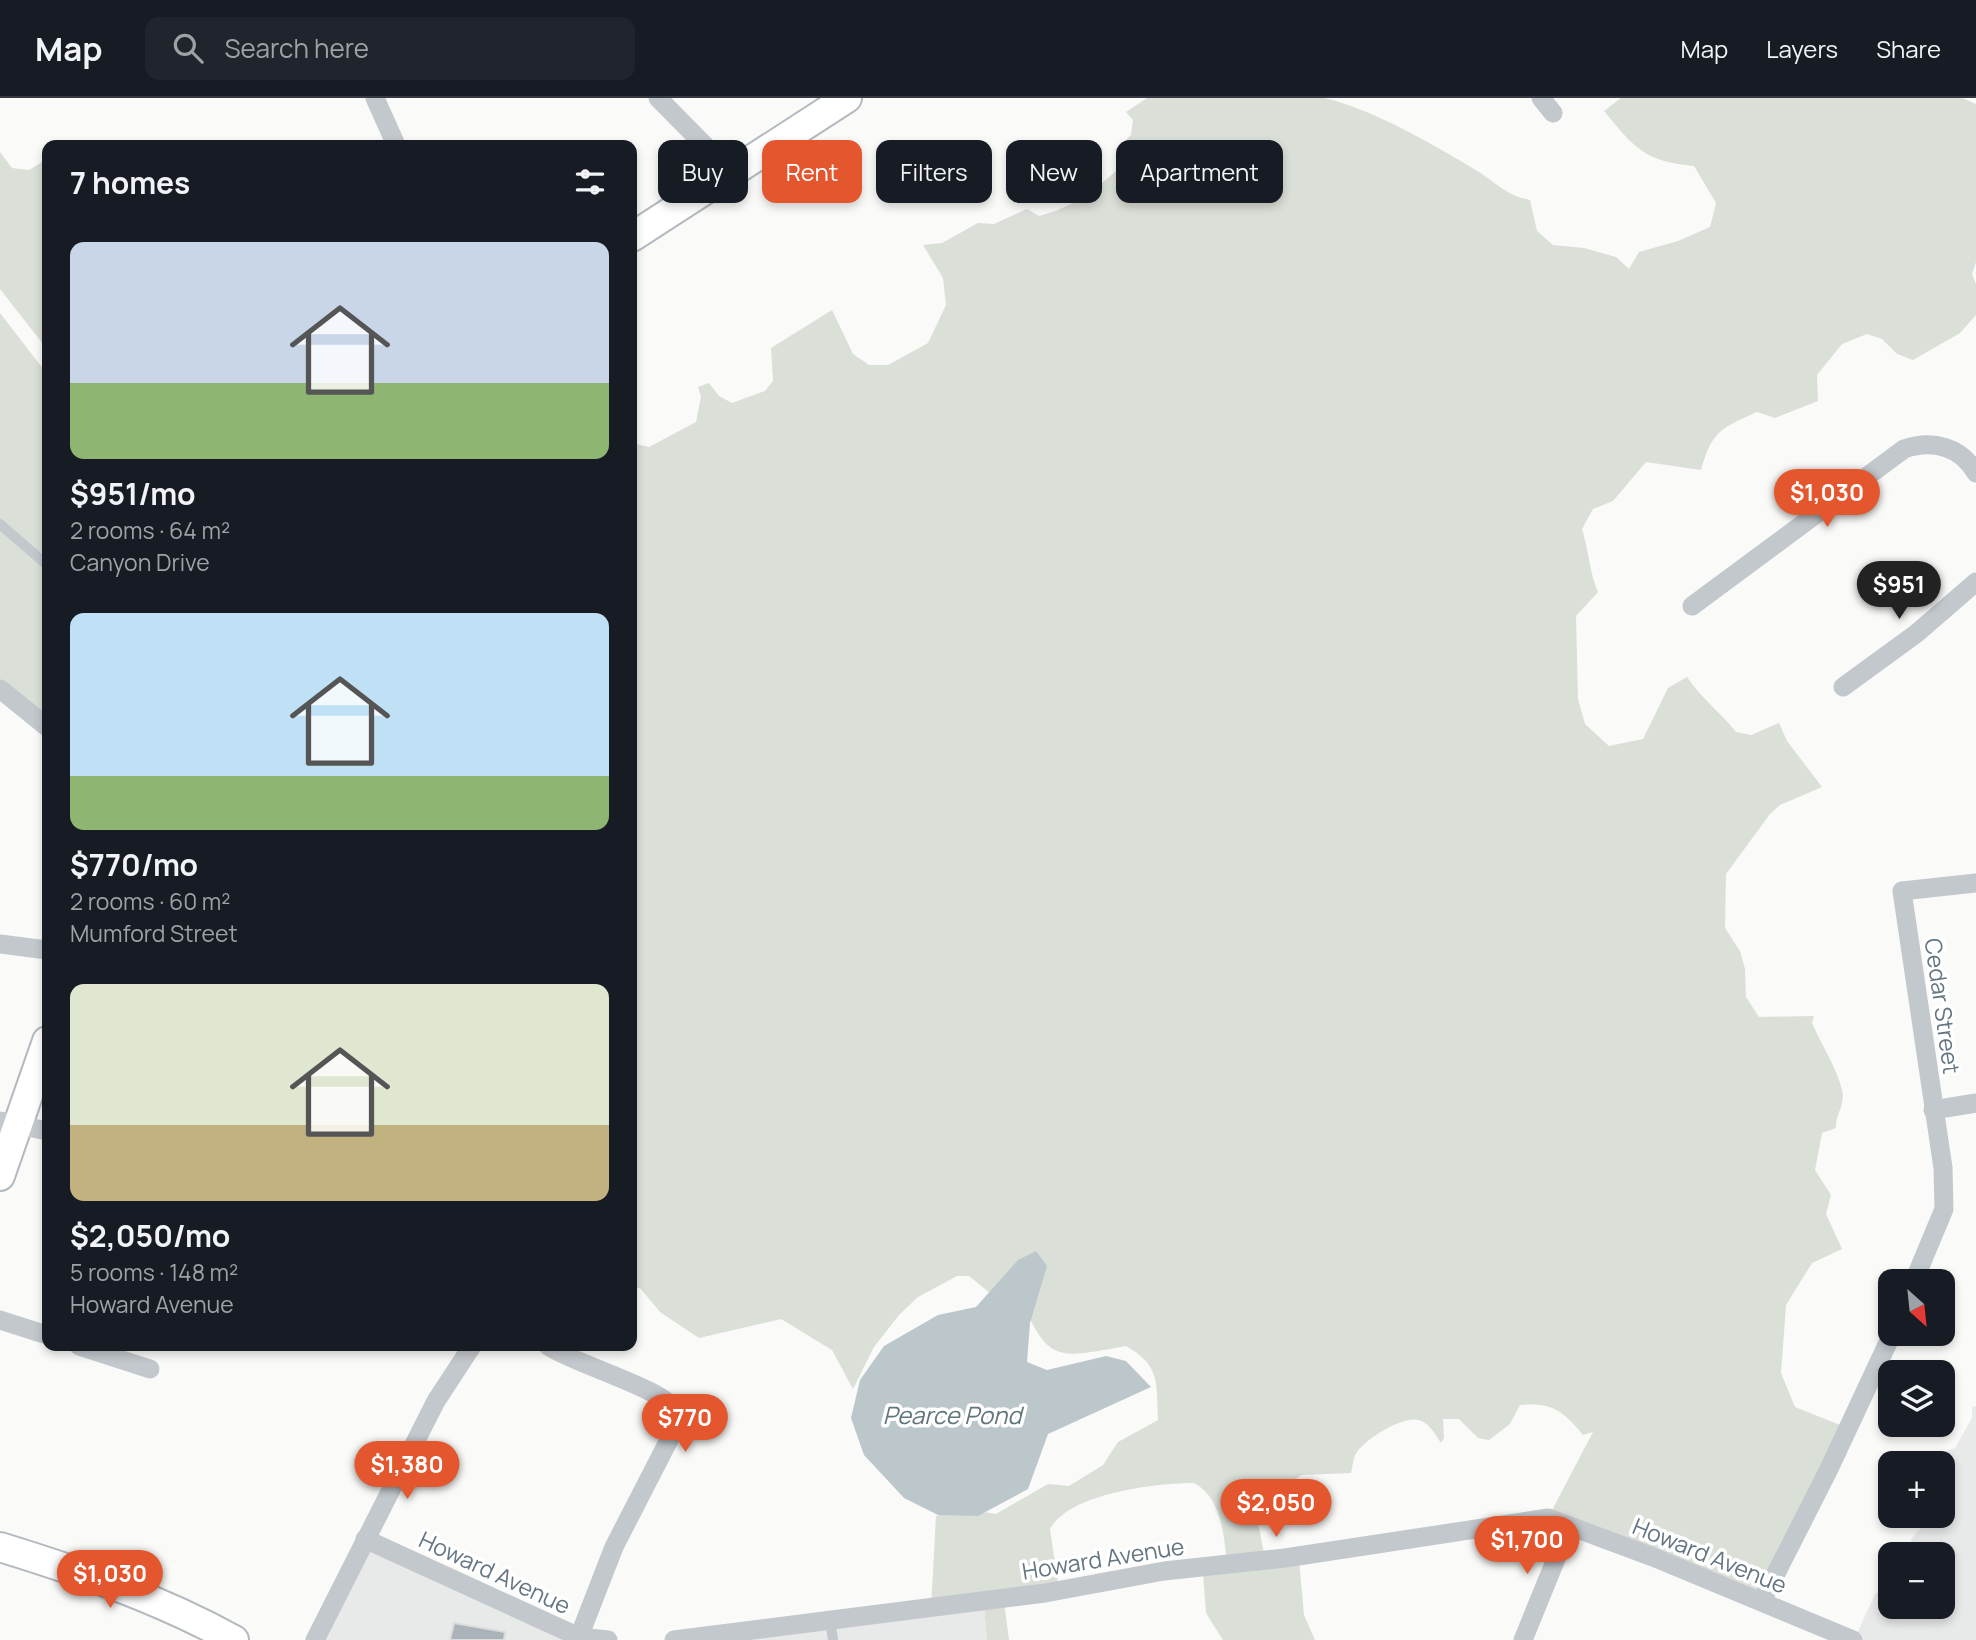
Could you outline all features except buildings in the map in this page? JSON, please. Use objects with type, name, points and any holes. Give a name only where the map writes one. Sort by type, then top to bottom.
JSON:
[{"type":"street","points":[[375,98],[394,140]]},
{"type":"street","points":[[658,98],[699,140]]},
{"type":"street","points":[[748,164],[847,98]]},
{"type":"street","points":[[637,234],[687,203]]},
{"type":"street","points":[[1692,606],[1904,449],[1919,443],[1936,443],[1973,460]]},
{"type":"street","points":[[1843,687],[1917,633],[1976,582]]},
{"type":"street","points":[[0,689],[42,723]]},
{"type":"street","name":"Cedar Street","points":[[1919,1269],[1944,1209],[1943,1168],[1902,891],[1976,883]]},
{"type":"street","points":[[0,944],[42,949]]},
{"type":"street","points":[[0,1175],[9,1122],[42,1052]]},
{"type":"street","points":[[1933,1110],[1976,1103]]},
{"type":"street","points":[[9,1122],[42,1131]]},
{"type":"street","points":[[0,1320],[42,1333]]},
{"type":"street","points":[[1762,1601],[1829,1469],[1886,1346]]},
{"type":"street","points":[[94,1351],[150,1369]]},
{"type":"street","points":[[315,1640],[436,1401],[468,1351]]},
{"type":"street","points":[[559,1351],[646,1391],[675,1408],[678,1413],[671,1436],[614,1547],[579,1637]]},
{"type":"street","name":"Howard Avenue","points":[[674,1640],[1045,1593],[1164,1571],[1284,1558],[1548,1518],[1762,1601],[1853,1640]]},
{"type":"street","points":[[1523,1640],[1569,1527]]},
{"type":"street","name":"Howard Avenue","points":[[365,1539],[579,1637],[608,1640]]},
{"type":"street","points":[[0,1547],[77,1571],[185,1613],[234,1640]]},
{"type":"lane","points":[[0,524],[42,561]]},
{"type":"lane","points":[[830,1620],[833,1640]]},
{"type":"shaded area","points":[[1147,98],[1324,98],[1343,103],[1404,129],[1509,192],[1530,200],[1537,231],[1553,245],[1584,248],[1616,257],[1629,269],[1639,252],[1678,241],[1710,227],[1716,203],[1694,166],[1651,156],[1624,134],[1604,111],[1621,98],[1962,98],[1976,104],[1976,262],[1972,274],[1976,284],[1976,315],[1960,333],[1913,360],[1897,354],[1882,339],[1867,334],[1842,344],[1817,375],[1818,401],[1775,418],[1757,412],[1735,422],[1714,438],[1701,470],[1646,462],[1613,501],[1593,509],[1582,529],[1598,592],[1576,616],[1578,699],[1585,724],[1609,746],[1643,739],[1668,688],[1687,677],[1736,732],[1751,735],[1779,723],[1787,741],[1822,787],[1780,805],[1770,814],[1726,874],[1725,928],[1740,951],[1745,969],[1746,997],[1759,1017],[1814,1016],[1812,1023],[1840,1082],[1843,1095],[1836,1128],[1822,1133],[1815,1170],[1831,1195],[1826,1214],[1842,1249],[1812,1263],[1786,1305],[1781,1373],[1795,1407],[1845,1427],[1762,1601],[1548,1518],[1593,1432],[1583,1435],[1563,1414],[1549,1407],[1531,1404],[1520,1405],[1510,1424],[1489,1440],[1478,1438],[1459,1419],[1443,1419],[1444,1438],[1441,1443],[1422,1421],[1403,1421],[1376,1435],[1357,1452],[1351,1473],[1302,1475],[1262,1499],[1256,1512],[1265,1559],[1299,1560],[1304,1615],[1315,1640],[1223,1640],[1206,1613],[1203,1573],[1227,1564],[1223,1530],[1211,1498],[1194,1483],[1115,1492],[1076,1507],[1060,1517],[1050,1529],[1059,1590],[1004,1602],[1009,1640],[987,1640],[984,1607],[931,1608],[936,1516],[970,1510],[996,1514],[1048,1484],[1069,1486],[1103,1465],[1118,1442],[1158,1420],[1156,1385],[1151,1368],[1145,1361],[1126,1346],[1085,1353],[1070,1354],[1058,1351],[1039,1335],[1020,1296],[990,1293],[969,1276],[957,1276],[918,1297],[899,1315],[874,1347],[853,1389],[832,1350],[781,1319],[699,1338],[660,1312],[640,1288],[637,1288],[637,444],[649,447],[696,422],[701,397],[698,387],[709,383],[719,396],[732,403],[765,391],[773,381],[771,348],[832,310],[853,354],[869,365],[888,365],[928,343],[946,305],[943,278],[923,245],[942,243],[978,223],[994,224],[1027,209],[1039,216],[1072,203],[1102,203],[1102,183],[1116,170],[1116,203],[1283,203],[1283,140],[1126,140],[1131,135],[1133,120],[1126,112]]},
{"type":"shaded area","points":[[0,152],[12,168],[29,170],[42,162],[42,343],[0,289]]},
{"type":"shaded area","points":[[0,313],[42,368],[42,723],[0,689]]},
{"type":"shaded area","points":[[1976,1406],[1976,1640],[1854,1640],[1878,1593],[1878,1619],[1955,1619],[1955,1542],[1912,1542],[1911,1539],[1921,1528],[1955,1528],[1955,1451],[1947,1451],[1955,1448],[1972,1418],[1972,1407]]},
{"type":"shaded area","points":[[362,1548],[583,1640],[317,1640]]},
{"type":"shaded area","points":[[984,1607],[987,1640],[694,1640]]},
{"type":"water","name":"Pearce Pond","points":[[1036,1251],[1047,1266],[1030,1323],[1027,1362],[1047,1370],[1106,1356],[1126,1361],[1151,1387],[1048,1434],[1028,1489],[978,1516],[938,1515],[904,1498],[864,1455],[851,1418],[860,1380],[884,1346],[938,1315],[976,1307],[1018,1260]]}]
